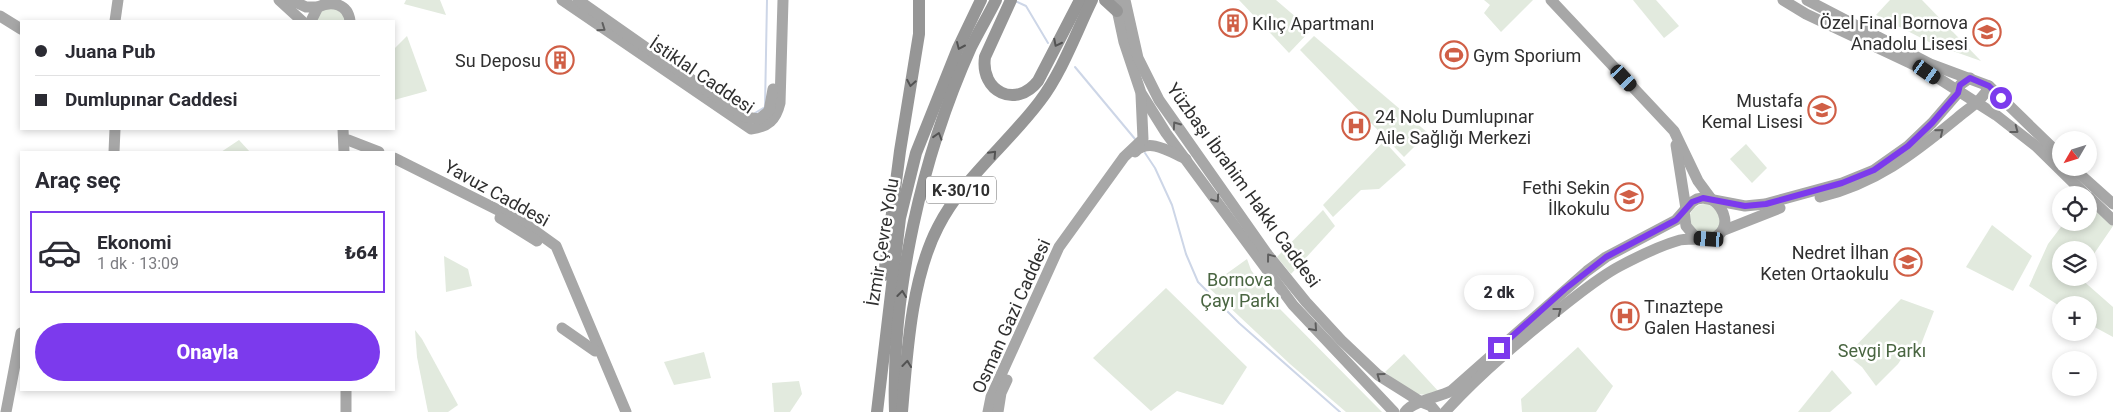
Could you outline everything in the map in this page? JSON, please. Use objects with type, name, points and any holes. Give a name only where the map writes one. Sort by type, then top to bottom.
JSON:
[{"type":"highway","points":[[877,406],[879,331],[884,278],[900,151],[919,34],[919,0]]},
{"type":"highway","points":[[1011,0],[985,57],[986,76],[992,86],[1001,93],[1022,95],[1032,89],[1038,81],[1080,0]]},
{"type":"highway","name":"K-30/10","points":[[902,412],[910,332],[918,287],[937,228],[969,180],[1042,99],[1092,0]]},
{"type":"highway","name":"K-30/10","points":[[1081,24],[1095,5],[1104,0],[1116,6]]},
{"type":"highway","name":"İzmir Çevre Yolu","points":[[877,406],[900,218],[916,153],[958,48],[981,1]]},
{"type":"highway","name":"İzmir Çevre Yolu","points":[[895,412],[894,371],[903,288],[917,205],[941,126],[972,47],[994,5]]},
{"type":"main road","points":[[116,20],[120,0]]},
{"type":"main road","points":[[279,0],[301,20]]},
{"type":"main road","points":[[291,0],[306,7],[337,4],[343,6],[350,19]]},
{"type":"main road","points":[[349,0],[350,19]]},
{"type":"main road","name":"İstiklal Caddesi","points":[[562,0],[751,129],[763,128],[777,115],[780,87],[783,0]]},
{"type":"main road","name":"İstiklal Caddesi","points":[[578,0],[752,119],[759,119],[769,111],[772,101],[775,0]]},
{"type":"main road","name":"Yüzbaşı İbrahim Hakkı Caddesi","points":[[1125,0],[1138,58],[1155,93],[1268,255],[1341,340],[1378,375],[1421,402],[1431,406],[1436,412]]},
{"type":"main road","points":[[1551,0],[1674,132],[1698,181],[1721,207],[1725,215],[1722,231]]},
{"type":"main road","points":[[1782,0],[1806,14],[1927,72],[1974,104],[1996,115],[2037,147],[2078,186]]},
{"type":"main road","points":[[1807,0],[1930,64],[1989,86],[2052,147]]},
{"type":"main road","points":[[313,20],[323,4]]},
{"type":"main road","name":"Yüzbaşı İbrahim Hakkı Caddesi","points":[[1116,6],[1124,42],[1141,93],[1166,133],[1188,159],[1293,305],[1394,412]]},
{"type":"main road","points":[[0,16],[20,28]]},
{"type":"main road","points":[[1405,412],[1410,406],[1444,395],[1459,385],[1565,289],[1606,257],[1676,220],[1697,199],[1745,206],[1766,204],[1842,183],[1874,170],[1908,146],[1932,123],[1958,93],[1960,85],[1970,78]]},
{"type":"main road","points":[[1445,412],[1490,367],[1588,287],[1619,266],[1680,240],[1709,239],[1722,231],[1772,210],[1853,188],[1915,152],[1974,104],[1985,94],[1989,86]]},
{"type":"main road","name":"Osman Gazi Caddesi","points":[[988,412],[991,397],[1055,256],[1124,157],[1142,138],[1141,93]]},
{"type":"main road","points":[[107,151],[109,130]]},
{"type":"main road","points":[[114,151],[115,130]]},
{"type":"main road","points":[[342,130],[344,151]]},
{"type":"main road","points":[[1674,132],[1686,226],[1697,238]]},
{"type":"main road","points":[[348,134],[349,151]]},
{"type":"main road","points":[[348,134],[378,151]]},
{"type":"main road","name":"Osman Gazi Caddesi","points":[[1118,168],[1138,148],[1146,145],[1155,146],[1188,159]]},
{"type":"main road","name":"Yavuz Caddesi","points":[[395,158],[524,223],[556,246],[626,412]]},
{"type":"main road","name":"Yavuz Caddesi","points":[[395,165],[502,220],[548,248],[578,309],[618,412]]},
{"type":"main road","points":[[2082,176],[2113,204]]},
{"type":"main road","points":[[2097,205],[2113,220]]},
{"type":"main road","name":"Osman Gazi Caddesi","points":[[998,412],[1001,393],[1066,251],[1068,236]]},
{"type":"main road","points":[[562,328],[595,351]]},
{"type":"main road","points":[[6,412],[20,338]]},
{"type":"main road","points":[[346,391],[346,412]]},
{"type":"main road","points":[[1449,412],[1455,400]]},
{"type":"green space","points":[[406,0],[440,0],[446,15],[404,4]]},
{"type":"green space","points":[[1239,0],[1276,0],[1311,30],[1289,53]]},
{"type":"green space","points":[[1484,0],[1533,0],[1501,32],[1484,13],[1490,5]]},
{"type":"green space","points":[[1633,0],[1656,0],[1679,26],[1664,38]]},
{"type":"green space","points":[[1890,0],[1922,0],[1981,61],[1933,44],[1876,15]]},
{"type":"green space","points":[[330,3],[349,20],[312,20]]},
{"type":"green space","points":[[407,36],[427,91],[395,100],[395,48]]},
{"type":"green space","points":[[1314,36],[1428,133],[1404,157],[1300,50]]},
{"type":"green space","points":[[239,140],[249,151],[222,151]]},
{"type":"green space","points":[[1384,141],[1406,165],[1379,189],[1361,190],[1333,217],[1323,205]]},
{"type":"green space","points":[[1746,144],[1767,168],[1752,183],[1730,159]]},
{"type":"green space","points":[[1705,204],[1711,205],[1716,209],[1720,214],[1720,226],[1716,231],[1711,235],[1705,236],[1699,235],[1694,231],[1690,226],[1689,220],[1690,214],[1694,209],[1699,205]]},
{"type":"green space","points":[[1323,210],[1335,226],[1291,274],[1277,257]]},
{"type":"green space","points":[[2097,211],[2113,226],[2097,249],[2097,241],[2052,241],[2052,286],[2089,286],[2113,307],[2113,337],[2097,328],[2097,296],[2052,296],[2052,301],[2029,286],[2048,244],[2058,231],[2097,231]]},
{"type":"green space","points":[[1992,225],[2032,256],[2013,291],[1966,267]]},
{"type":"green space","points":[[444,256],[468,269],[472,286],[446,292]]},
{"type":"green space","name":"Bornova Çayı Parkı","points":[[1247,259],[1251,270],[1274,303],[1382,412],[1346,412],[1290,364],[1208,287]]},
{"type":"green space","points":[[1166,288],[1247,367],[1223,405],[1177,391],[1151,411],[1093,358]]},
{"type":"green space","name":"Sevgi Parkı","points":[[1901,299],[1934,311],[1920,347],[1911,344],[1898,364],[1876,386],[1862,367],[1847,355]]},
{"type":"green space","points":[[415,330],[422,339],[458,405],[448,412],[428,412],[417,357]]},
{"type":"green space","points":[[1578,347],[1613,386],[1596,412],[1522,412],[1521,399]]},
{"type":"green space","points":[[704,352],[711,378],[674,385],[664,362]]},
{"type":"green space","points":[[1404,354],[1439,392],[1423,395],[1409,391],[1385,372]]},
{"type":"green space","points":[[1832,370],[1852,393],[1830,412],[1798,412]]},
{"type":"green space","points":[[799,381],[802,394],[790,412],[774,412],[772,383]]},
{"type":"waterway","points":[[755,113],[765,107],[767,0]]},
{"type":"waterway","points":[[1015,1],[1026,6],[1048,43]]},
{"type":"waterway","points":[[1075,67],[1135,139]]},
{"type":"waterway","points":[[1145,153],[1155,168],[1172,205],[1186,254],[1198,282],[1239,323],[1340,412]]},
{"type":"place","name":"Kılıç Apartmanı","points":[[1233,23]]},
{"type":"place","name":"Özel Final Bornova Anadolu Lisesi","points":[[1987,32]]},
{"type":"place","name":"Gym Sporium","points":[[1454,55]]},
{"type":"place","name":"Su Deposu","points":[[560,60]]},
{"type":"place","name":"Mustafa Kemal Lisesi","points":[[1822,110]]},
{"type":"place","name":"24 Nolu Dumlupınar Aile Sağlığı Merkezi","points":[[1356,126]]},
{"type":"place","name":"Fethi Sekin İlkokulu","points":[[1629,197]]},
{"type":"place","name":"Nedret İlhan Keten Ortaokulu","points":[[1908,262]]},
{"type":"place","name":"Tınaztepe Galen Hastanesi","points":[[1625,316]]},
{"type":"route","points":[[1499,348],[1587,270],[1606,257],[1676,220],[1697,199],[1703,198],[1745,206],[1766,204],[1842,183],[1874,170],[1908,146],[1932,123],[1958,93],[1960,85],[1970,78],[1989,86],[2001,98]]}]
